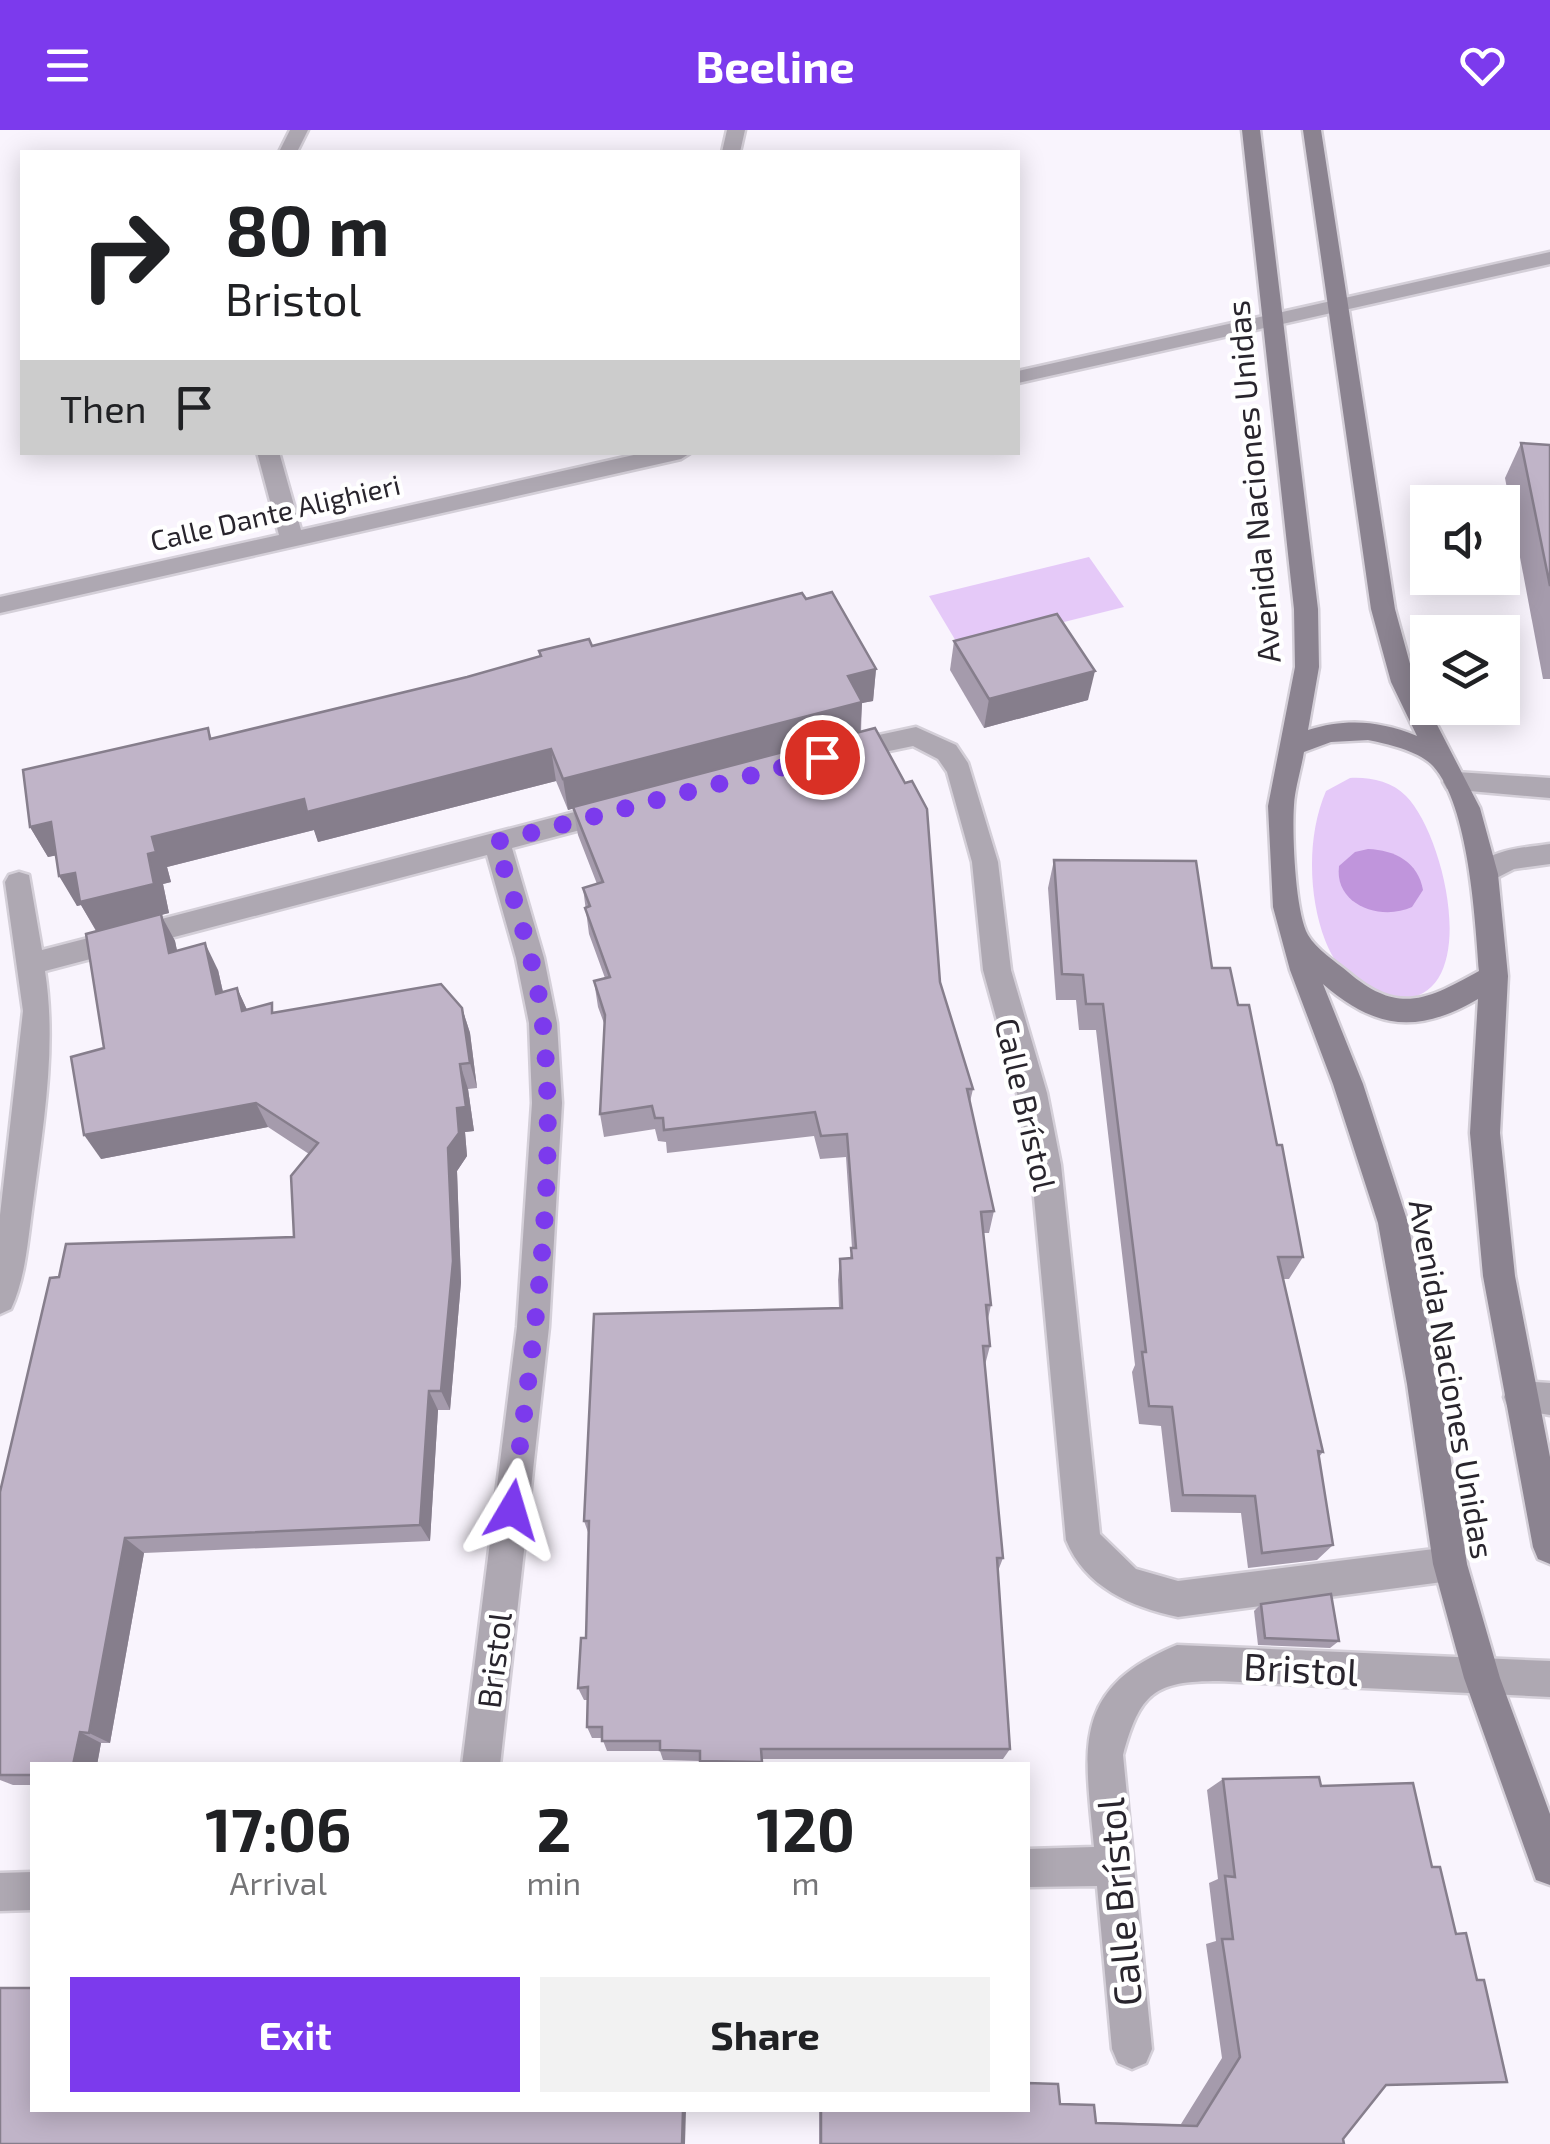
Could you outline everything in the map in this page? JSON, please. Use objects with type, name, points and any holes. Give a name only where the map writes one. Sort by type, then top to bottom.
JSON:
[{"type":"street","name":"Avenida Naciones Unidas","points":[[1251,130],[1306,609],[1307,667],[1281,806],[1288,907],[1393,1223],[1423,1384],[1450,1564],[1482,1678],[1550,1866]]},
{"type":"street","name":"Avenida Naciones Unidas","points":[[1312,130],[1383,610],[1404,682],[1467,808],[1485,874],[1494,976],[1484,1134],[1499,1276],[1535,1398],[1548,1532]]},
{"type":"street","points":[[1020,377],[1550,258]]},
{"type":"street","points":[[269,455],[292,539]]},
{"type":"street","name":"Calle Dante Alighieri","points":[[0,605],[668,455]]},
{"type":"street","points":[[1294,746],[1316,734],[1343,728],[1373,730],[1403,740],[1448,770],[1550,788]]},
{"type":"street","name":"Calle Brístol","points":[[819,758],[916,736],[947,752],[959,770],[985,862],[997,970],[1032,1093],[1046,1165],[1083,1540],[1102,1567],[1141,1592],[1178,1599],[1450,1564]]},
{"type":"street","points":[[30,964],[648,802]]},
{"type":"street","name":"Bristol","points":[[481,1762],[534,1327],[548,1102],[543,1023],[530,958],[496,842]]},
{"type":"street","points":[[1485,874],[1508,860],[1550,854]]},
{"type":"street","points":[[0,1299],[26,1139],[37,1011],[19,882]]},
{"type":"street","points":[[1296,940],[1340,983],[1376,1008],[1410,1014],[1443,1006],[1494,976]]},
{"type":"street","name":"Bristol","points":[[1104,1755],[1120,1703],[1145,1678],[1177,1663],[1550,1679]]},
{"type":"street","name":"Calle Brístol","points":[[1104,1755],[1132,2049]]},
{"type":"street","points":[[1030,1868],[1115,1866]]},
{"type":"street","points":[[0,1892],[30,1891]]},
{"type":"shaded area","points":[[1089,557],[1124,607],[960,648],[929,596]]},
{"type":"shaded area","points":[[1350,778],[1380,781],[1400,791],[1421,818],[1435,848],[1450,921],[1447,955],[1436,981],[1415,997],[1382,997],[1354,983],[1334,958],[1319,922],[1312,865],[1315,827],[1326,791]]},
{"type":"shaded area","points":[[1368,849],[1396,855],[1411,865],[1423,890],[1412,907],[1374,911],[1362,907],[1344,891],[1339,866],[1355,852]]},
{"type":"building","points":[[1521,443],[1550,445],[1550,586]]},
{"type":"building","points":[[832,592],[876,669],[848,676],[862,702],[563,779],[551,749],[307,812],[304,799],[152,837],[156,852],[148,854],[154,884],[80,902],[75,873],[59,876],[51,822],[30,827],[23,770],[208,728],[210,739],[467,677],[541,656],[539,651],[589,639],[592,646],[802,593],[806,599]]},
{"type":"building","points":[[1057,614],[1095,671],[989,699],[954,641]]},
{"type":"building","points":[[875,728],[905,783],[912,781],[927,809],[940,982],[973,1089],[967,1089],[994,1211],[981,1212],[991,1305],[986,1305],[990,1346],[983,1346],[1003,1558],[997,1558],[1010,1749],[761,1749],[762,1762],[700,1761],[700,1751],[660,1750],[660,1741],[602,1741],[602,1727],[587,1727],[588,1687],[578,1688],[581,1638],[586,1638],[589,1521],[584,1521],[594,1314],[842,1308],[840,1259],[852,1258],[851,1248],[856,1248],[847,1134],[821,1136],[815,1112],[664,1130],[663,1118],[655,1118],[652,1106],[600,1114],[605,1015],[594,981],[610,977],[585,908],[590,906],[583,888],[603,882],[573,807]]},
{"type":"building","points":[[1054,860],[1196,861],[1212,968],[1230,968],[1238,1005],[1249,1005],[1277,1145],[1282,1145],[1303,1257],[1278,1257],[1323,1452],[1318,1451],[1333,1545],[1262,1553],[1255,1496],[1183,1495],[1172,1407],[1149,1406],[1142,1352],[1146,1352],[1103,1004],[1086,1004],[1083,975],[1062,974]]},
{"type":"building","points":[[161,914],[169,953],[205,943],[216,994],[237,988],[242,1011],[272,1003],[272,1013],[441,984],[462,1008],[470,1063],[460,1064],[466,1107],[457,1108],[459,1133],[448,1148],[453,1261],[441,1391],[429,1391],[420,1525],[125,1538],[89,1733],[80,1732],[74,1762],[30,1762],[30,1775],[0,1775],[0,1492],[50,1278],[59,1277],[66,1244],[294,1237],[291,1176],[318,1143],[256,1103],[84,1135],[71,1057],[104,1048],[86,934]]},
{"type":"building","points":[[1331,1594],[1339,1641],[1265,1638],[1261,1604]]},
{"type":"building","points":[[1319,1777],[1321,1786],[1413,1783],[1432,1867],[1440,1867],[1456,1934],[1466,1933],[1477,1980],[1484,1980],[1507,2082],[1386,2085],[1343,2139],[1344,2144],[821,2144],[821,2112],[1030,2112],[1030,2083],[1058,2084],[1060,2104],[1094,2105],[1096,2123],[1197,2126],[1240,2057],[1222,1939],[1233,1939],[1225,1876],[1235,1877],[1223,1779]]},
{"type":"building","points":[[0,1988],[30,1988],[30,2112],[683,2112],[682,2144],[0,2144]]},
{"type":"route","points":[[512,1510],[534,1327],[548,1102],[543,1023],[530,958],[496,842],[822,757]]}]
